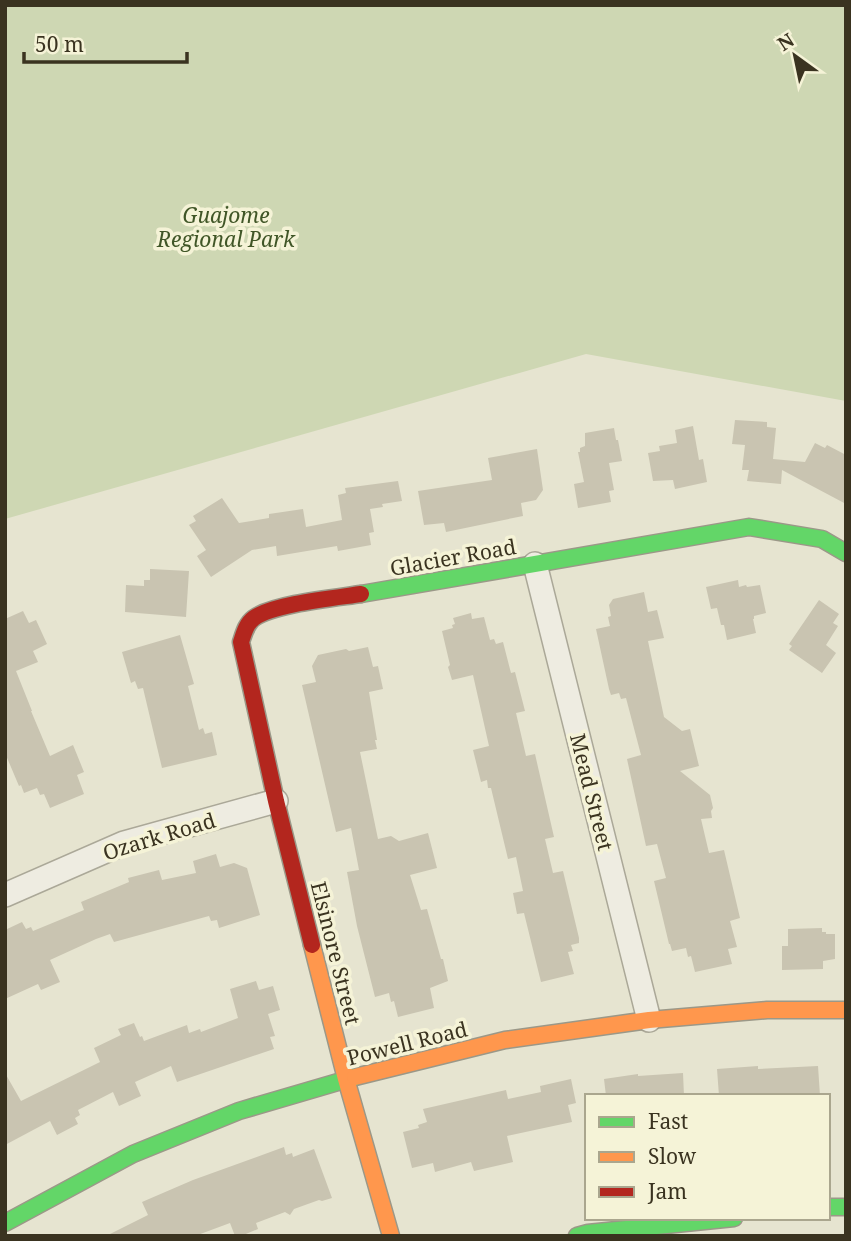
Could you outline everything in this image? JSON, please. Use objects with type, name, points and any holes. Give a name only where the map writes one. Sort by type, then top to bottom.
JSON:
[{"type":"street","name":"Glacier Road","points":[[276,801],[241,642],[251,619],[272,608],[749,527],[822,538],[846,553]]},
{"type":"street","name":"Mead Street","points":[[536,564],[649,1020]]},
{"type":"street","name":"Ozark Road","points":[[5,895],[124,843],[276,801]]},
{"type":"street","name":"Elsinore Street","points":[[276,801],[346,1079],[391,1236]]},
{"type":"street","name":"Powell Road","points":[[5,1223],[133,1154],[239,1111],[346,1079],[505,1040],[649,1020],[767,1010],[846,1010]]},
{"type":"street","points":[[577,1236],[715,1220]]},
{"type":"green space","name":"Guajome Regional Park","points":[[5,5],[846,5],[846,401],[586,354],[5,519]]},
{"type":"building","points":[[735,420],[767,422],[767,427],[776,428],[773,459],[805,462],[815,443],[825,448],[827,445],[846,455],[846,504],[782,470],[781,484],[747,481],[749,470],[742,470],[745,445],[732,444]]},
{"type":"building","points":[[693,426],[699,460],[703,459],[707,482],[675,489],[673,480],[653,481],[648,453],[660,451],[659,446],[677,443],[675,430]]},
{"type":"building","points":[[614,428],[622,461],[609,463],[614,490],[609,491],[611,502],[578,508],[574,484],[584,482],[578,452],[585,446],[585,433]]},
{"type":"building","points":[[537,449],[543,490],[536,500],[521,503],[523,516],[446,532],[444,523],[424,525],[418,491],[492,480],[488,458]]},
{"type":"building","points":[[398,481],[402,501],[370,509],[374,532],[369,533],[371,545],[338,551],[337,546],[277,556],[276,546],[252,550],[211,577],[197,556],[206,550],[189,525],[196,521],[193,516],[222,498],[239,523],[269,518],[269,514],[303,509],[306,527],[342,520],[338,495],[346,493],[345,488]]},
{"type":"building","points":[[150,569],[189,571],[186,617],[125,612],[126,585],[144,586],[144,580],[150,580]]},
{"type":"building","points":[[738,580],[739,587],[760,585],[766,613],[754,616],[756,633],[727,640],[717,608],[711,609],[706,587]]},
{"type":"building","points":[[644,592],[648,612],[657,610],[664,638],[648,641],[664,717],[682,731],[690,729],[699,766],[680,771],[710,795],[712,818],[701,819],[709,853],[724,850],[740,918],[730,921],[737,947],[728,949],[732,964],[695,972],[686,948],[672,951],[669,944],[654,881],[666,878],[657,844],[646,846],[627,759],[641,755],[626,698],[621,699],[619,693],[611,695],[596,629],[610,626],[609,605],[613,599]]},
{"type":"building","points":[[819,600],[839,614],[833,623],[838,626],[826,645],[836,653],[822,673],[789,650],[792,646],[789,644]]},
{"type":"building","points":[[23,611],[29,623],[36,620],[47,644],[33,651],[38,662],[16,671],[31,711],[50,756],[73,745],[84,772],[77,775],[84,794],[50,808],[44,794],[40,795],[37,788],[24,793],[5,753],[5,619]]},
{"type":"building","points":[[471,613],[472,619],[484,617],[490,640],[494,639],[496,644],[503,642],[511,673],[515,672],[525,711],[516,713],[526,756],[535,754],[554,837],[545,839],[553,873],[563,871],[579,938],[579,943],[571,945],[573,951],[568,952],[574,974],[541,982],[524,913],[517,914],[513,893],[523,891],[516,857],[508,859],[491,788],[488,788],[487,780],[481,782],[473,750],[489,746],[473,675],[452,680],[448,667],[450,665],[442,631],[453,628],[453,618]]},
{"type":"building","points":[[180,635],[194,684],[188,686],[199,730],[203,728],[205,734],[212,732],[217,755],[162,768],[143,688],[138,689],[135,681],[131,683],[122,652]]},
{"type":"building","points":[[368,647],[373,667],[378,666],[383,689],[369,692],[377,749],[360,752],[378,839],[391,836],[399,841],[428,833],[437,868],[410,875],[421,910],[427,909],[448,981],[430,988],[434,1008],[398,1017],[389,993],[375,997],[347,872],[359,870],[351,828],[336,832],[302,685],[316,682],[312,666],[318,655]]},
{"type":"building","points":[[216,854],[220,867],[234,863],[247,868],[260,915],[219,928],[217,920],[211,921],[209,916],[114,942],[110,934],[50,960],[60,982],[41,990],[38,984],[5,999],[5,930],[22,922],[26,929],[31,927],[33,931],[84,910],[81,902],[129,882],[128,878],[159,870],[162,880],[196,873],[193,861]]},
{"type":"building","points":[[822,928],[822,932],[826,934],[835,934],[835,959],[823,961],[823,969],[782,970],[782,946],[788,946],[788,929]]},
{"type":"building","points":[[256,981],[259,990],[273,986],[280,1010],[268,1014],[275,1036],[270,1037],[274,1049],[177,1082],[171,1066],[135,1082],[141,1096],[119,1106],[113,1092],[78,1110],[80,1115],[75,1118],[78,1124],[57,1135],[50,1121],[5,1145],[5,1073],[21,1101],[100,1062],[94,1048],[121,1035],[118,1029],[134,1023],[144,1041],[187,1025],[189,1033],[200,1029],[201,1032],[238,1018],[230,989]]},
{"type":"building","points":[[818,1066],[820,1094],[719,1094],[717,1069]]},
{"type":"building","points":[[683,1073],[684,1094],[606,1094],[604,1079]]},
{"type":"building","points":[[571,1079],[576,1103],[568,1105],[572,1122],[507,1136],[513,1162],[474,1171],[471,1162],[435,1172],[433,1163],[412,1168],[403,1132],[419,1128],[418,1125],[427,1122],[423,1109],[506,1090],[508,1099],[541,1092],[540,1086]]},
{"type":"building","points":[[284,1147],[286,1155],[292,1153],[293,1157],[314,1149],[332,1198],[294,1209],[290,1215],[285,1212],[256,1223],[258,1229],[241,1236],[235,1236],[230,1223],[195,1236],[106,1236],[148,1215],[142,1202]]},
{"type":"traffic: fast","points":[[361,594],[749,527],[822,539],[846,553]]},
{"type":"traffic: fast","points":[[5,1223],[133,1154],[239,1111],[355,1077]]},
{"type":"traffic: fast","points":[[830,1207],[846,1207]]},
{"type":"traffic: fast","points":[[577,1236],[715,1220]]},
{"type":"traffic: slow","points":[[312,945],[346,1079],[391,1236]]},
{"type":"traffic: slow","points":[[355,1077],[505,1040],[649,1020],[767,1010],[846,1010]]},
{"type":"traffic: jam","points":[[312,945],[276,801],[241,642],[249,623],[263,613],[304,602],[361,594]]}]
